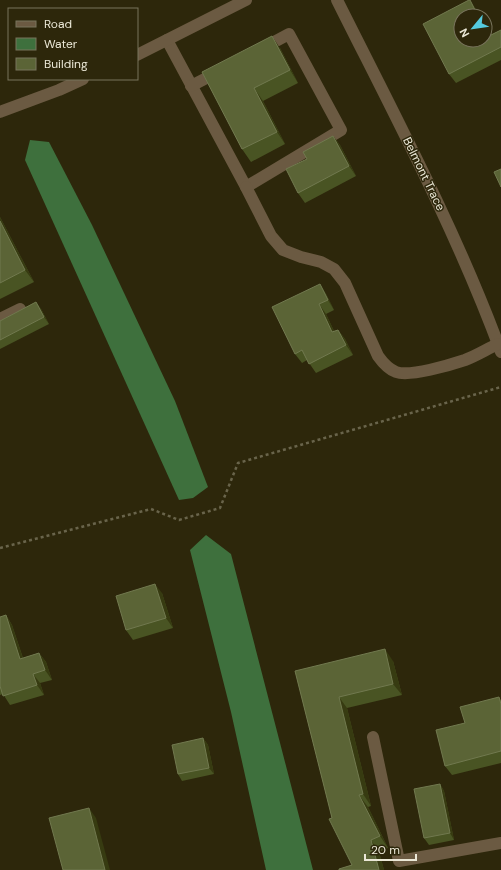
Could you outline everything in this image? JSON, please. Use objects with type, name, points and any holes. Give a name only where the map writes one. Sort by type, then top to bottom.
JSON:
[{"type":"street","points":[[138,54],[246,0]]},
{"type":"street","name":"Belmont Trace","points":[[338,0],[428,180],[466,265],[500,348]]},
{"type":"street","points":[[246,187],[341,130],[289,34],[254,52]]},
{"type":"street","points":[[166,40],[246,187],[270,236],[283,250],[301,257],[321,262],[334,269],[345,283],[378,356],[386,366],[396,372],[409,374],[466,360],[500,348]]},
{"type":"street","points":[[191,86],[233,64]]},
{"type":"street","points":[[0,112],[82,80]]},
{"type":"street","points":[[0,319],[20,308]]},
{"type":"street","points":[[373,737],[399,861],[501,843]]},
{"type":"path","points":[[0,548],[151,509],[179,520],[220,508],[238,463],[501,387]]},
{"type":"water","points":[[30,140],[49,142],[92,225],[175,401],[208,487],[193,498],[179,500],[25,160]]},
{"type":"water","points":[[206,535],[231,554],[313,870],[266,870],[231,712],[190,550]]},
{"type":"building","points":[[470,0],[474,8],[454,8]]},
{"type":"building","points":[[453,8],[453,48],[493,48],[493,34],[501,30],[501,47],[449,74],[423,24]]},
{"type":"building","points":[[272,36],[290,70],[254,88],[277,132],[242,149],[202,72]]},
{"type":"building","points":[[333,136],[349,166],[298,193],[286,169],[307,159],[303,152]]},
{"type":"building","points":[[501,169],[501,187],[494,172]]},
{"type":"building","points":[[0,221],[25,270],[0,283]]},
{"type":"building","points":[[320,284],[328,300],[319,304],[332,332],[338,330],[346,345],[309,364],[302,350],[295,354],[272,307]]},
{"type":"building","points":[[36,302],[44,317],[0,340],[0,321]]},
{"type":"building","points":[[155,584],[166,618],[126,630],[116,596]]},
{"type":"building","points":[[6,615],[20,659],[39,653],[45,670],[33,674],[37,685],[3,696],[0,686],[0,617]]},
{"type":"building","points":[[385,649],[393,684],[339,697],[363,794],[359,795],[380,836],[371,840],[379,870],[339,870],[352,865],[329,819],[332,818],[295,671]]},
{"type":"building","points":[[499,697],[501,704],[501,751],[445,766],[436,730],[465,723],[460,707]]},
{"type":"building","points":[[203,738],[209,768],[178,774],[172,745]]},
{"type":"building","points":[[440,784],[450,833],[424,838],[414,789]]},
{"type":"building","points":[[89,808],[105,870],[63,870],[49,818]]}]
